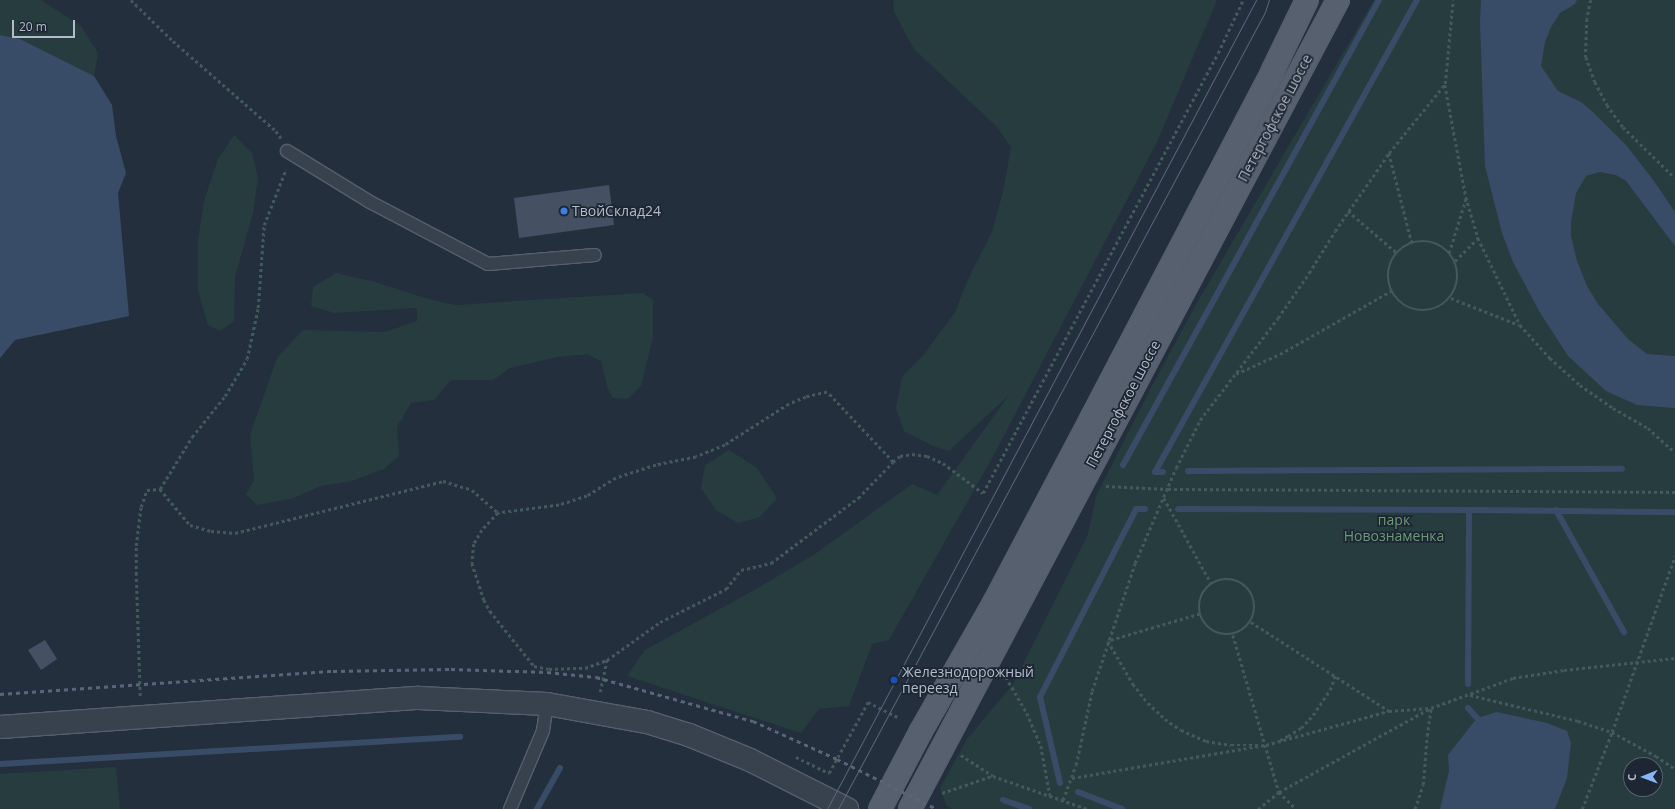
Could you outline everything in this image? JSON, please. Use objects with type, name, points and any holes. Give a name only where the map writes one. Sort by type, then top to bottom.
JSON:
[{"type":"main road","name":"Петергофское шоссе","points":[[880,809],[921,731],[994,603],[1269,79],[1307,0]]},
{"type":"main road","name":"Петергофское шоссе","points":[[910,809],[1338,2]]},
{"type":"street","points":[[0,727],[419,698],[547,704],[598,712],[646,722],[689,735],[750,760],[847,809]]},
{"type":"lane","points":[[287,150],[370,202],[488,264],[596,255]]},
{"type":"lane","points":[[510,809],[543,731],[547,704]]},
{"type":"path","points":[[131,0],[173,41],[276,131],[284,142],[288,159],[283,182],[264,225],[258,308],[247,359],[225,396],[192,437],[160,489]]},
{"type":"path","points":[[892,462],[827,392],[806,397],[789,404],[725,445],[696,457],[656,465],[616,478],[587,496],[559,505],[498,513],[482,530],[474,544],[472,562],[484,600],[490,611],[534,666],[549,669],[584,668],[607,660],[660,622],[726,589],[741,570],[771,563],[858,498],[892,462],[900,456],[912,454],[927,456],[943,463],[983,493],[1218,53],[1243,0]]},
{"type":"path","points":[[1453,0],[1445,84],[1466,197],[1478,238],[1520,325],[1550,358],[1580,385],[1613,408],[1648,428],[1675,452]]},
{"type":"path","points":[[1591,0],[1586,19],[1586,57],[1595,82],[1607,105],[1623,126],[1675,178]]},
{"type":"path","points":[[1063,800],[1072,778],[1092,691],[1135,563],[1200,420],[1278,318],[1348,211],[1389,153],[1445,84]]},
{"type":"path","points":[[1389,153],[1412,243]]},
{"type":"path","points":[[1449,253],[1466,197]]},
{"type":"path","points":[[1348,211],[1397,253]]},
{"type":"path","points":[[1455,262],[1478,238]]},
{"type":"path","points":[[1422,241],[1432,242],[1441,246],[1449,253],[1455,262],[1458,280],[1456,289],[1451,298],[1442,306],[1431,311],[1419,312],[1407,308],[1397,301],[1387,280],[1388,268],[1401,248],[1412,243],[1422,241]]},
{"type":"path","points":[[1235,374],[1280,354],[1391,291]]},
{"type":"path","points":[[1451,298],[1520,325]]},
{"type":"path","points":[[160,489],[190,526],[210,531],[235,533],[443,481],[472,490],[498,513]]},
{"type":"path","points":[[1104,486],[1168,489],[1675,492]]},
{"type":"path","points":[[141,717],[137,638],[136,546],[141,507],[147,490],[160,489]]},
{"type":"path","points":[[1164,498],[1212,583]]},
{"type":"path","points":[[1582,809],[1612,732],[1675,556]]},
{"type":"path","points":[[1231,579],[1244,584],[1255,602],[1251,622],[1240,632],[1233,635],[1224,635],[1208,628],[1200,614],[1201,597],[1212,583],[1218,580],[1231,579]]},
{"type":"path","points":[[1108,641],[1200,614]]},
{"type":"path","points":[[1251,622],[1389,711]]},
{"type":"path","points":[[1233,635],[1279,792],[1296,809]]},
{"type":"path","points":[[1108,641],[1133,684],[1148,703],[1165,719],[1181,730],[1206,741],[1231,745],[1266,745],[1288,736],[1300,728],[1322,702],[1335,676]]},
{"type":"path","points":[[1258,809],[1279,792],[1431,708],[1513,678],[1564,670],[1636,664],[1675,658]]},
{"type":"path","points":[[598,712],[602,679],[607,660]]},
{"type":"path","points":[[1006,678],[1027,713],[1041,746],[1050,795]]},
{"type":"path","points":[[1470,695],[1578,721],[1612,732],[1656,756],[1675,769]]},
{"type":"path","points":[[829,773],[868,702],[899,718]]},
{"type":"path","points":[[1072,778],[1266,745],[1389,711],[1431,708]]},
{"type":"path","points":[[1415,809],[1423,785],[1431,708]]},
{"type":"path","points":[[960,754],[993,776],[1087,809]]},
{"type":"path","points":[[938,795],[993,776]]},
{"type":"green space","points":[[0,0],[41,0],[81,26],[98,53],[94,76],[20,39],[0,35]]},
{"type":"green space","points":[[893,0],[1217,0],[1157,142],[996,451],[889,640],[872,644],[849,706],[819,709],[801,733],[627,676],[645,650],[758,588],[815,554],[912,484],[937,495],[1009,395],[949,451],[933,446],[904,431],[896,408],[902,377],[925,353],[955,312],[969,277],[992,232],[1003,192],[1011,147],[997,127],[914,49],[894,12]]},
{"type":"green space","name":"парк Новознаменка","points":[[1374,0],[1675,0],[1675,809],[952,809],[946,805],[940,788],[967,739],[1013,684],[1088,534],[1096,496],[1153,384],[1194,308]]},
{"type":"green space","points":[[234,135],[252,153],[258,178],[253,213],[235,277],[234,321],[220,331],[208,325],[198,291],[198,240],[204,201],[218,159]]},
{"type":"green space","points":[[336,273],[375,282],[428,299],[455,305],[643,293],[653,300],[653,337],[641,386],[628,399],[613,398],[608,389],[601,361],[587,354],[557,357],[510,368],[493,380],[451,380],[434,400],[411,403],[397,427],[399,456],[384,469],[352,481],[321,486],[291,499],[257,505],[246,494],[254,480],[250,435],[277,358],[303,330],[385,332],[417,321],[417,308],[334,313],[311,306],[313,287]]},
{"type":"green space","points":[[729,450],[757,468],[777,498],[760,517],[738,523],[716,510],[701,488],[705,465]]},
{"type":"green space","points":[[116,767],[120,809],[0,809],[0,774]]},
{"type":"water","points":[[1481,0],[1577,0],[1575,4],[1560,13],[1551,27],[1545,42],[1541,66],[1558,91],[1581,102],[1593,112],[1626,145],[1654,181],[1675,212],[1675,246],[1626,181],[1616,175],[1600,172],[1586,176],[1576,193],[1571,222],[1571,236],[1577,261],[1587,286],[1598,304],[1628,339],[1647,354],[1675,356],[1675,408],[1637,405],[1606,391],[1568,356],[1539,311],[1513,262],[1502,233],[1485,166],[1480,22]]},
{"type":"water","points":[[0,35],[20,39],[94,76],[112,105],[116,136],[126,173],[118,193],[129,316],[15,340],[0,358]]},
{"type":"water","points":[[1497,712],[1547,723],[1567,731],[1571,743],[1567,778],[1555,809],[1440,809],[1449,771],[1448,755],[1477,718]]},
{"type":"building","name":"ТвойСклад24","points":[[609,185],[614,225],[519,238],[514,198]]},
{"type":"building","points":[[45,640],[57,659],[41,670],[28,650]]},
{"type":"waterway","points":[[1123,465],[1379,0]]},
{"type":"waterway","points":[[1163,472],[1155,472],[1417,0]]},
{"type":"waterway","points":[[1188,471],[1622,469]]},
{"type":"waterway","points":[[1060,783],[1040,697],[1136,509],[1145,509]]},
{"type":"waterway","points":[[1178,509],[1469,510],[1468,684]]},
{"type":"waterway","points":[[1469,510],[1675,512]]},
{"type":"waterway","points":[[1556,510],[1624,632]]},
{"type":"waterway","points":[[1468,708],[1477,718]]},
{"type":"waterway","points":[[0,764],[460,737]]},
{"type":"waterway","points":[[537,809],[560,768]]},
{"type":"waterway","points":[[1078,792],[1122,809]]},
{"type":"waterway","points":[[1003,800],[1029,809]]},
{"type":"tram line","points":[[827,809],[1256,0]]},
{"type":"tram line","points":[[838,809],[1265,12],[1269,0]]},
{"type":"railway","points":[[0,694],[333,671],[451,669],[547,672],[596,677],[753,721],[837,759],[937,809]]},
{"type":"place","name":"ТвойСклад24","points":[[564,211]]},
{"type":"place","name":"Железнодорожный переезд","points":[[894,680]]}]
